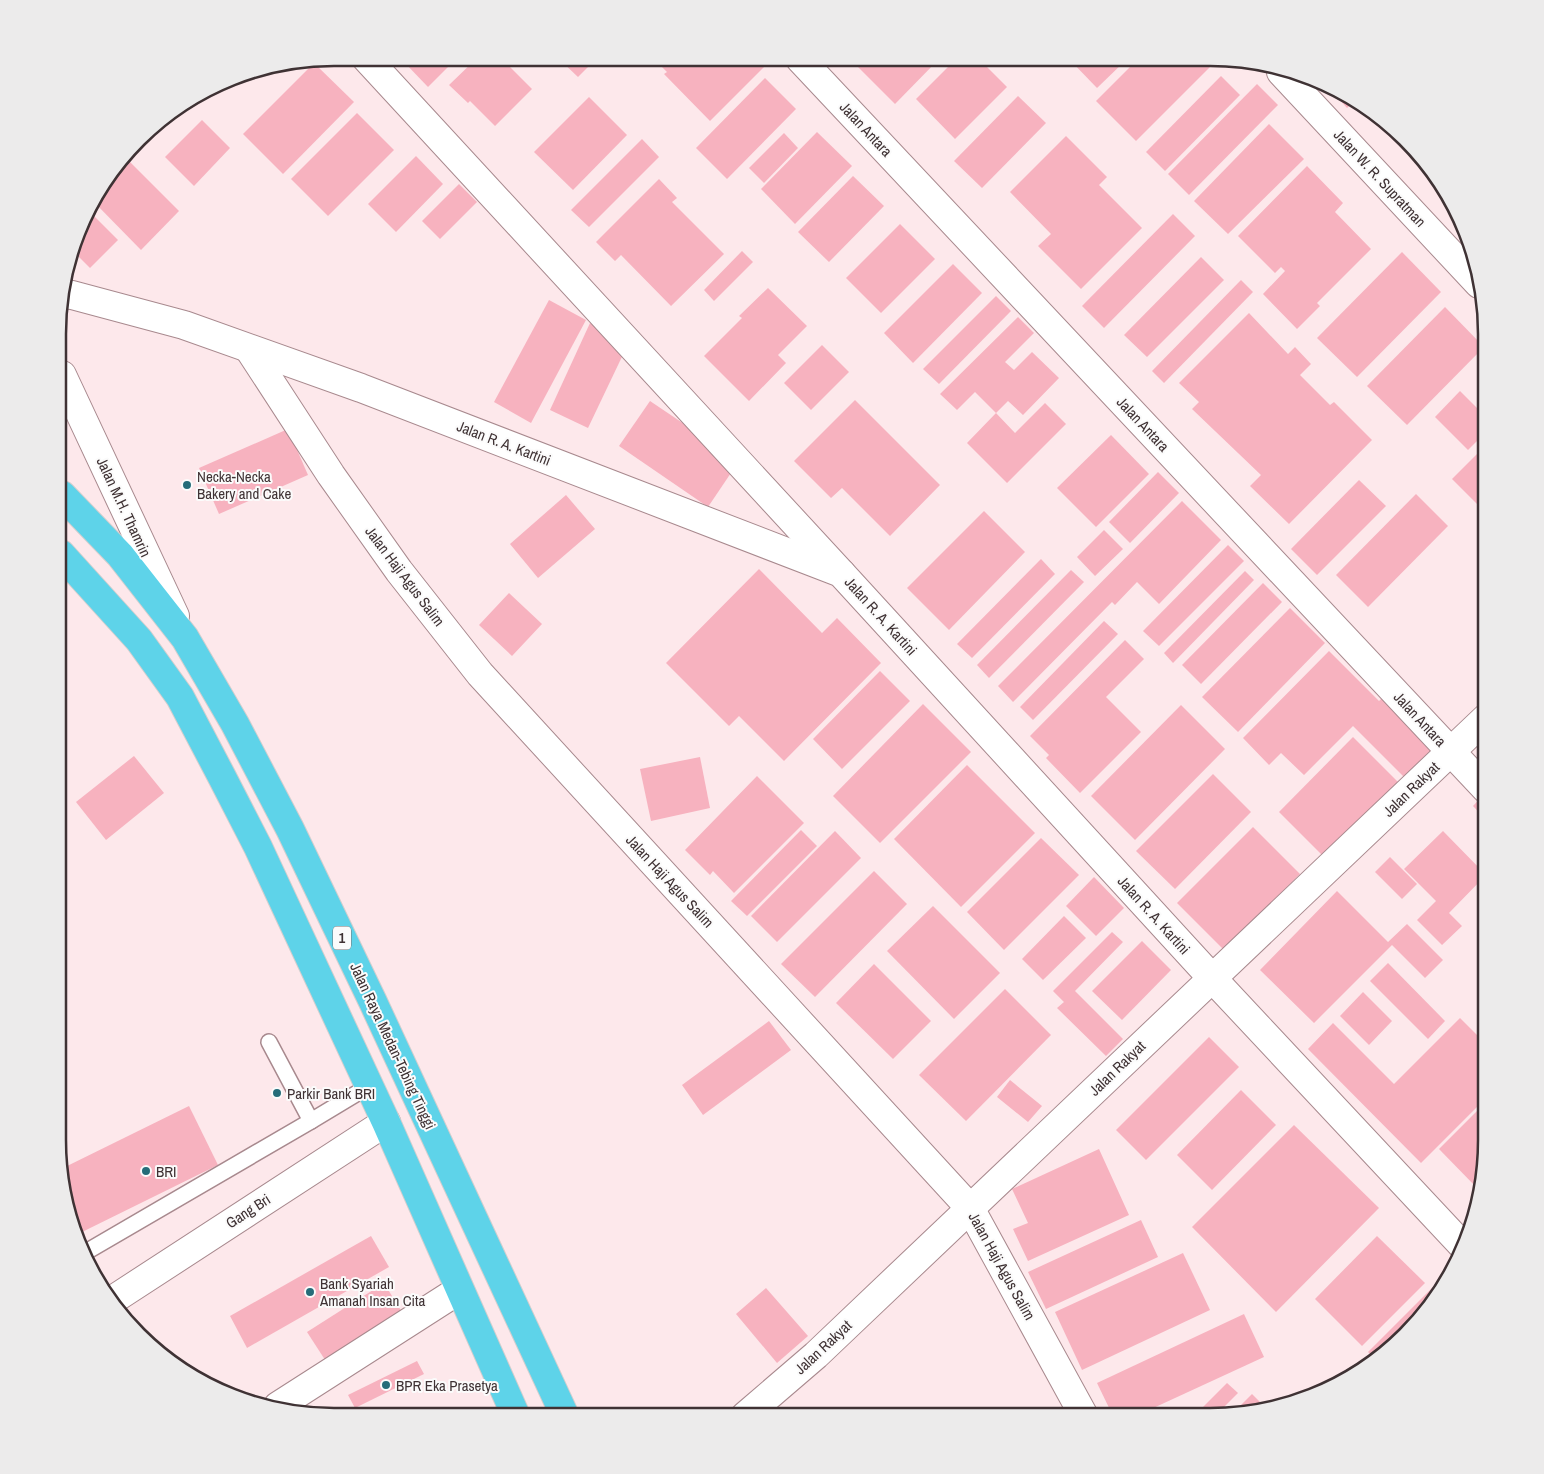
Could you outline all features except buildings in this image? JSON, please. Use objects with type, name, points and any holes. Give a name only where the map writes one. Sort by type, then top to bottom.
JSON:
[{"type":"highway","name":"Jalan Raya Medan-Tebing Tinggi","points":[[66,499],[120,554],[185,638],[235,724],[290,829],[377,1011],[561,1408]]},
{"type":"highway","points":[[66,560],[139,640],[180,698],[258,847],[386,1122],[512,1408]]},
{"type":"street","points":[[373,66],[841,573]]},
{"type":"street","name":"Jalan Antara","points":[[807,66],[1478,780]]},
{"type":"street","name":"Jalan W. R. Supratman","points":[[1284,77],[1472,276]]},
{"type":"street","name":"Jalan R. A. Kartini","points":[[70,294],[184,325],[361,388],[841,573],[1212,978],[1458,1240]]},
{"type":"street","name":"Jalan Haji Agus Salim","points":[[249,349],[331,475],[393,563],[480,674],[970,1208],[1080,1408]]},
{"type":"street","name":"Jalan M.H. Thamrin","points":[[66,384],[185,638]]},
{"type":"street","name":"Jalan Rakyat","points":[[754,1408],[816,1354],[1478,726]]},
{"type":"street","name":"Gang Bri","points":[[117,1297],[386,1122]]},
{"type":"street","points":[[283,1403],[459,1290]]},
{"type":"lane","points":[[269,1042],[311,1121]]},
{"type":"lane","points":[[90,1250],[369,1086]]},
{"type":"place","name":"Necka-Necka Bakery and Cake","points":[[187,485]]},
{"type":"place","name":"Parkir Bank BRI","points":[[277,1093]]},
{"type":"place","name":"BRI","points":[[146,1171]]},
{"type":"place","name":"Bank Syariah Amanah Insan Cita","points":[[310,1292]]},
{"type":"place","name":"BPR Eka Prasetya","points":[[386,1385]]}]
